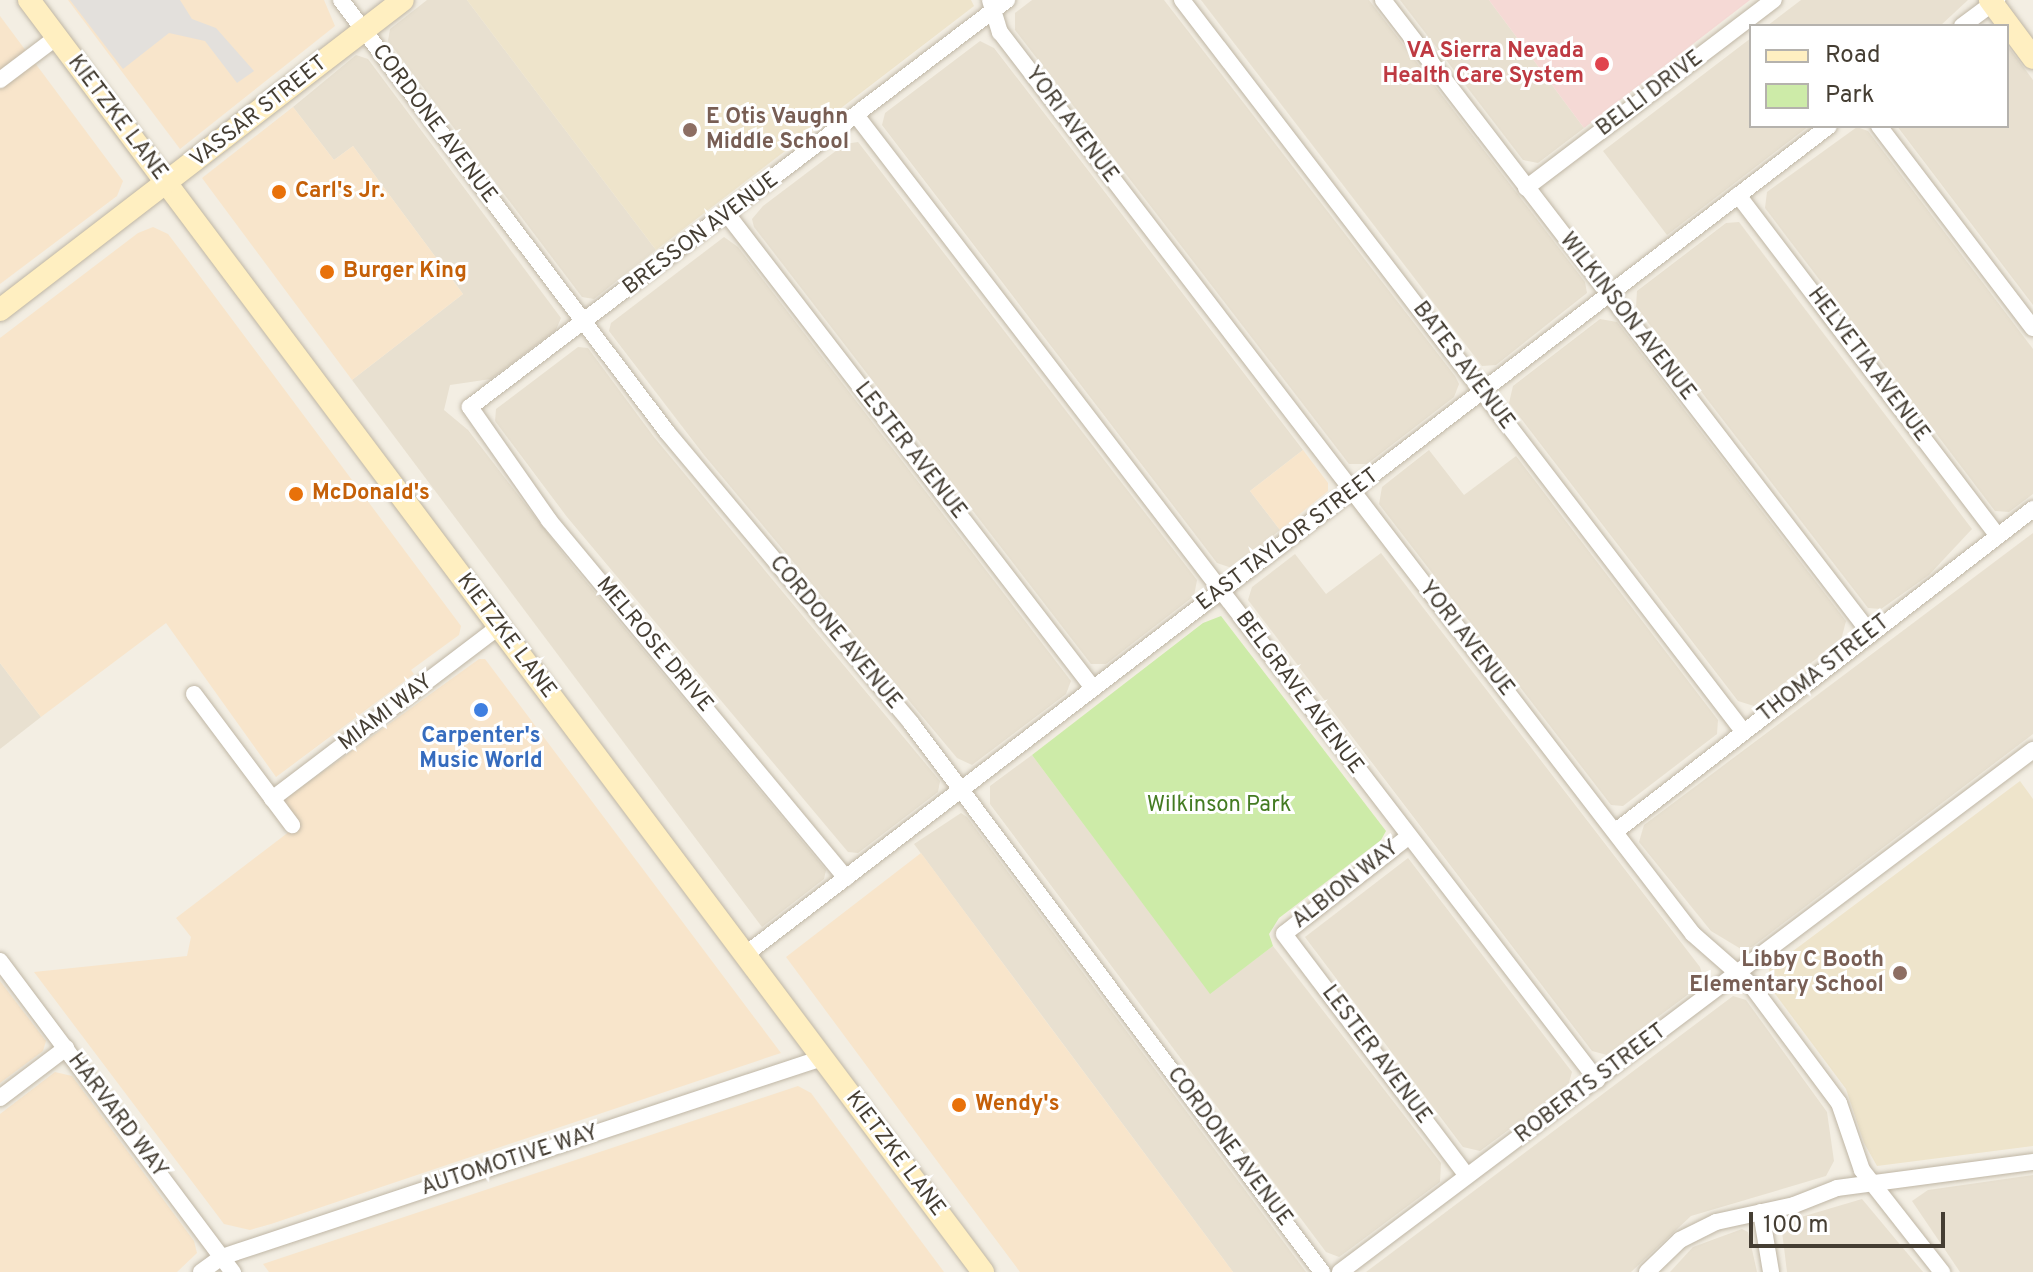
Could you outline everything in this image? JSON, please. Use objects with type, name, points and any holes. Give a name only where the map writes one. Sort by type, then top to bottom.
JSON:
[{"type":"main road","name":"KIETZKE LANE","points":[[29,0],[983,1272]]},
{"type":"main road","name":"VASSAR STREET","points":[[0,310],[167,185],[403,0]]},
{"type":"main road","points":[[1993,1],[2033,58]]},
{"type":"street","name":"CORDONE AVENUE","points":[[341,0],[667,432],[961,790],[1322,1272]]},
{"type":"street","name":"BRESSON AVENUE","points":[[470,407],[856,115],[992,5],[1007,0]]},
{"type":"street","name":"BATES AVENUE","points":[[1182,0],[1743,731]]},
{"type":"street","name":"WILKINSON AVENUE","points":[[1383,0],[1870,633]]},
{"type":"street","name":"BELLI DRIVE","points":[[1526,188],[1774,0]]},
{"type":"street","points":[[1964,24],[1993,1]]},
{"type":"street","name":"YORI AVENUE","points":[[992,5],[1000,32],[1352,493],[1693,934],[1739,973],[1839,1103],[1853,1155],[1942,1272]]},
{"type":"street","points":[[0,80],[57,37]]},
{"type":"street","name":"BELGRAVE AVENUE","points":[[856,115],[1597,1080]]},
{"type":"street","name":"EAST TAYLOR STREET","points":[[746,954],[1826,128]]},
{"type":"street","points":[[1881,128],[2033,328]]},
{"type":"street","name":"HELVETIA AVENUE","points":[[1738,195],[1998,536]]},
{"type":"street","name":"LESTER AVENUE","points":[[727,214],[1093,688]]},
{"type":"street","name":"MELROSE DRIVE","points":[[470,407],[549,520],[846,878]]},
{"type":"street","name":"THOMA STREET","points":[[1616,831],[2033,509]]},
{"type":"street","name":"MIAMI WAY","points":[[272,799],[499,627]]},
{"type":"street","points":[[194,694],[292,825]]},
{"type":"street","name":"ROBERTS STREET","points":[[1340,1272],[2033,750]]},
{"type":"street","name":"ALBION WAY","points":[[1284,934],[1408,837]]},
{"type":"street","name":"LESTER AVENUE","points":[[1284,934],[1467,1176]]},
{"type":"street","name":"HARVARD WAY","points":[[0,961],[233,1272]]},
{"type":"street","points":[[0,1098],[66,1048]]},
{"type":"street","name":"AUTOMOTIVE WAY","points":[[201,1272],[222,1257],[822,1058]]},
{"type":"street","points":[[1647,1272],[1697,1229],[1837,1188],[2033,1162]]},
{"type":"street","points":[[1761,1212],[1771,1272]]},
{"type":"shaded area","points":[[68,0],[324,0],[335,26],[180,149]]},
{"type":"shaded area","points":[[70,0],[180,0],[192,19],[216,28],[254,71],[237,83],[205,41],[169,33],[123,69]]},
{"type":"shaded area","points":[[427,0],[467,0],[656,250],[594,299],[582,297],[388,41],[390,29]]},
{"type":"shaded area","name":"E Otis Vaughn Middle School","points":[[467,0],[971,0],[974,6],[656,250]]},
{"type":"shaded area","points":[[1032,0],[1164,0],[1455,376],[1459,384],[1454,397],[1367,464],[1349,464],[1015,30],[1015,13]]},
{"type":"shaded area","points":[[1201,0],[1369,0],[1585,282],[1587,293],[1496,365],[1482,366]]},
{"type":"shaded area","points":[[1400,0],[1489,0],[1584,128],[1538,163],[1523,160]]},
{"type":"shaded area","name":"VA Sierra Nevada Health Care System","points":[[1489,0],[1750,0],[1584,128]]},
{"type":"shaded area","points":[[1801,0],[1968,0],[1942,24],[1770,24]]},
{"type":"shaded area","points":[[0,16],[123,181],[117,196],[0,284]]},
{"type":"shaded area","points":[[1749,40],[1749,128],[1806,128],[1667,235],[1603,151]]},
{"type":"shaded area","points":[[980,41],[994,48],[1303,450],[1250,491],[1280,530],[1232,568],[1217,563],[882,125],[885,113]]},
{"type":"shaded area","points":[[2009,48],[2033,80],[2033,305],[1899,128],[2009,128]]},
{"type":"shaded area","points":[[356,55],[368,59],[561,318],[556,330],[491,379],[450,385],[444,410],[468,430],[573,566],[826,870],[824,879],[762,927],[352,380],[463,294],[353,146],[334,160],[293,107]]},
{"type":"shaded area","points":[[293,107],[334,160],[353,146],[463,294],[352,380],[202,178]]},
{"type":"shaded area","points":[[1856,128],[1868,131],[2033,349],[2033,494],[2009,512],[1995,511],[1765,208],[1767,192]]},
{"type":"shaded area","points":[[858,142],[1197,580],[1194,596],[1106,664],[1091,664],[754,227],[752,219],[763,206],[845,144]]},
{"type":"shaded area","points":[[1739,222],[1972,529],[1929,575],[1881,609],[1868,608],[1636,307],[1637,291],[1726,223]]},
{"type":"shaded area","points":[[153,227],[168,234],[461,626],[459,635],[411,670],[414,674],[276,777],[166,623],[41,717],[0,663],[0,338],[138,233]]},
{"type":"shaded area","points":[[724,237],[738,247],[1071,681],[1066,694],[972,765],[957,758],[704,455],[609,331],[611,323]]},
{"type":"shaded area","points":[[1600,319],[1617,322],[1846,621],[1841,640],[1754,706],[1738,701],[1509,403],[1513,386]]},
{"type":"shaded area","points":[[578,347],[588,348],[654,437],[940,781],[938,792],[858,853],[848,852],[567,517],[495,421],[496,409]]},
{"type":"shaded area","points":[[1303,450],[1328,483],[1328,491],[1280,530],[1250,491]]},
{"type":"shaded area","points":[[1429,450],[1464,495],[1516,456],[1718,720],[1717,734],[1623,806],[1611,805],[1379,504],[1382,487]]},
{"type":"shaded area","points":[[2033,533],[2033,734],[1752,947],[1741,949],[1711,931],[1639,842],[1644,825]]},
{"type":"shaded area","points":[[1381,553],[1700,967],[1704,980],[1698,987],[1607,1055],[1592,1051],[1248,600],[1252,587],[1295,554],[1326,594]]},
{"type":"shaded area","points":[[479,659],[485,659],[781,1053],[271,1224],[250,1230],[224,1224],[34,972],[187,956],[191,937],[176,918],[298,825],[281,802]]},
{"type":"shaded area","points":[[0,663],[41,717],[0,749]]},
{"type":"shaded area","points":[[1032,755],[1210,993],[1273,946],[1441,1163],[1440,1182],[1339,1257],[1326,1252],[990,804],[990,786]]},
{"type":"shaded area","name":"Libby C Booth Elementary School","points":[[2020,781],[2033,799],[2033,1146],[1877,1166],[1864,1143],[1846,1089],[1770,987],[1769,969]]},
{"type":"shaded area","points":[[961,813],[1306,1272],[1233,1272],[914,844]]},
{"type":"shaded area","points":[[921,853],[1233,1272],[1020,1272],[943,1169],[786,957]]},
{"type":"shaded area","points":[[1408,858],[1572,1072],[1568,1086],[1480,1151],[1463,1147],[1305,937]]},
{"type":"shaded area","points":[[0,981],[46,1041],[43,1051],[0,1083]]},
{"type":"shaded area","points":[[1733,996],[1746,1000],[1827,1112],[1834,1161],[1826,1176],[1691,1216],[1631,1272],[1366,1272]]},
{"type":"shaded area","points":[[55,1072],[72,1076],[194,1241],[197,1253],[177,1272],[0,1272],[0,1114]]},
{"type":"shaded area","points":[[798,1086],[811,1093],[944,1272],[269,1272],[263,1264]]},
{"type":"shaded area","points":[[2033,1175],[2033,1272],[1960,1272],[1912,1201],[1928,1190]]},
{"type":"shaded area","points":[[1862,1199],[1923,1272],[1787,1272],[1781,1223]]},
{"type":"shaded area","points":[[1742,1229],[1748,1232],[1757,1272],[1670,1272],[1693,1247]]},
{"type":"green space","name":"Wilkinson Park","points":[[1221,616],[1386,831],[1381,840],[1279,918],[1269,934],[1273,946],[1210,994],[1032,755],[1203,623]]},
{"type":"place","name":"VA Sierra Nevada Health Care System","points":[[1602,64]]},
{"type":"place","name":"E Otis Vaughn Middle School","points":[[690,130]]},
{"type":"place","name":"Carl's Jr.","points":[[279,192]]},
{"type":"place","name":"Burger King","points":[[327,272]]},
{"type":"place","name":"McDonald's","points":[[296,494]]},
{"type":"place","name":"Carpenter's Music World","points":[[481,710]]},
{"type":"place","name":"Libby C Booth Elementary School","points":[[1900,973]]},
{"type":"place","name":"Wendy's","points":[[959,1105]]}]
